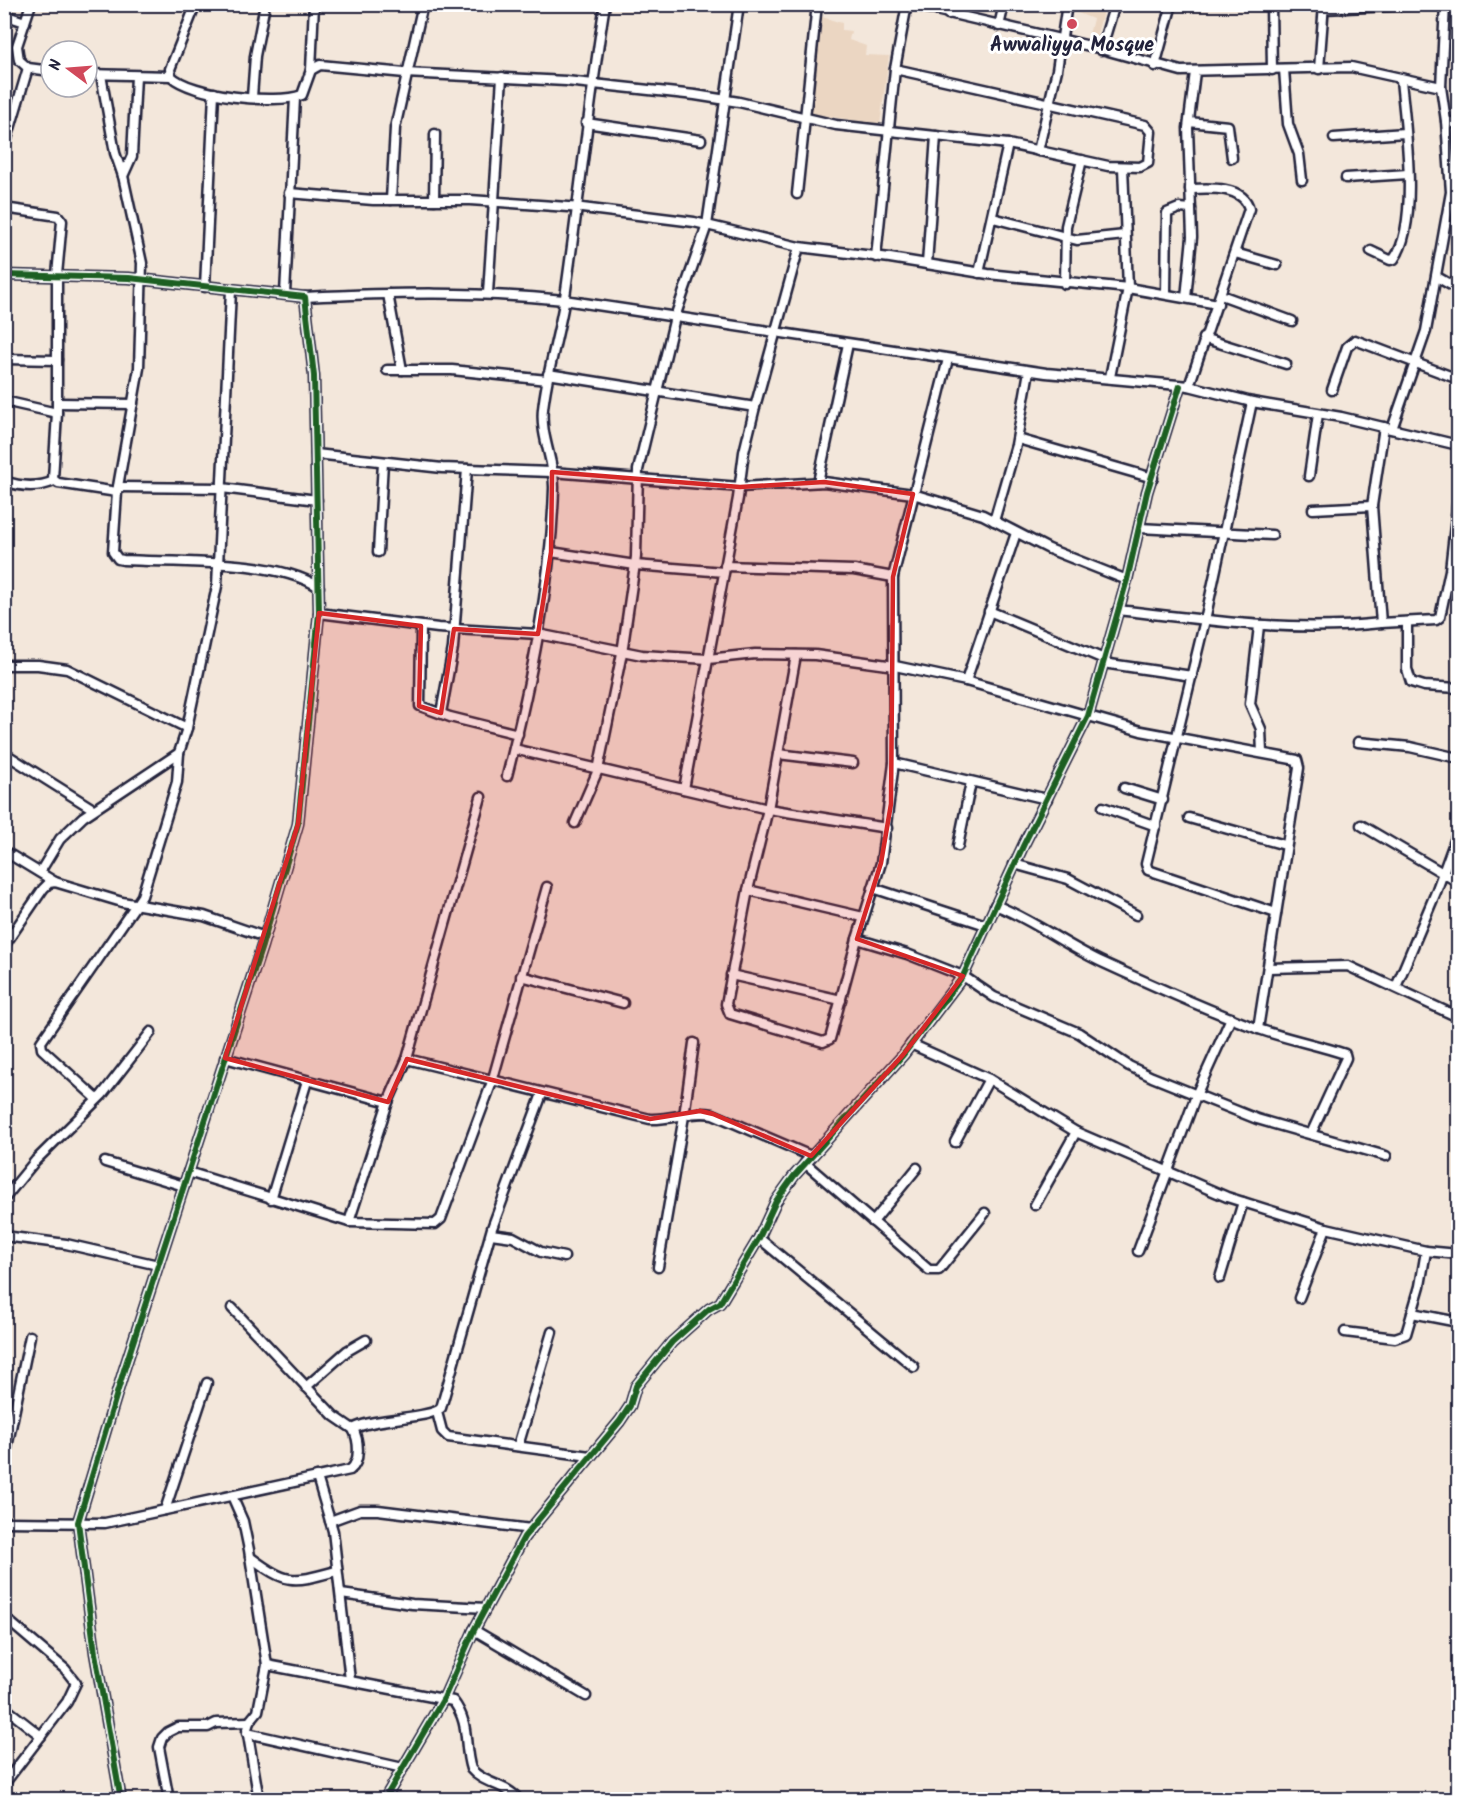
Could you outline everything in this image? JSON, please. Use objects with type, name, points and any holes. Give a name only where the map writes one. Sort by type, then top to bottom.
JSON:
[{"type":"street","points":[[31,4],[17,46],[18,57],[28,68],[39,69]]},
{"type":"street","points":[[171,76],[170,69],[196,4]]},
{"type":"street","points":[[252,97],[255,56],[265,4]]},
{"type":"street","points":[[314,4],[311,70],[302,95],[295,98],[214,93],[180,83],[171,76],[101,75],[115,153],[123,176],[142,263],[139,368],[117,490],[113,552],[118,560],[218,564],[302,578],[319,587]]},
{"type":"street","points":[[392,200],[395,128],[405,73],[423,4]]},
{"type":"street","points":[[507,776],[538,634],[551,552],[554,486],[542,422],[548,377],[564,300],[586,123],[605,4]]},
{"type":"street","points":[[575,823],[598,770],[622,653],[635,565],[638,478],[655,392],[675,317],[706,225],[739,4]]},
{"type":"street","points":[[796,194],[817,4]]},
{"type":"street","points":[[876,257],[895,69],[909,4],[949,9],[999,26],[1101,50],[1155,66],[1195,72],[1360,68],[1401,80],[1441,87]]},
{"type":"street","points":[[999,26],[1004,4]]},
{"type":"street","points":[[1038,151],[1067,4]]},
{"type":"street","points":[[1101,50],[1115,4]]},
{"type":"street","points":[[1155,66],[1172,4]]},
{"type":"street","points":[[1270,4],[1272,70]]},
{"type":"street","points":[[1319,69],[1324,7],[1434,4]]},
{"type":"street","points":[[1381,623],[1372,506],[1388,428],[1426,331],[1449,203],[1451,175],[1441,87],[1445,4]]},
{"type":"street","points":[[4,15],[25,22]]},
{"type":"street","points":[[311,70],[320,65],[333,65],[405,73],[592,84],[723,99],[836,125],[1008,144],[1123,167],[1140,167],[1148,163],[1150,128],[895,69]]},
{"type":"street","points":[[4,149],[28,68]]},
{"type":"street","points":[[1284,69],[1288,124],[1299,154],[1302,180]]},
{"type":"street","points":[[1186,298],[1191,209],[1189,122],[1195,72]]},
{"type":"street","points":[[123,176],[132,156],[136,76]]},
{"type":"street","points":[[488,293],[502,77]]},
{"type":"street","points":[[1371,251],[1390,260],[1399,252],[1406,233],[1408,174],[1401,80]]},
{"type":"street","points":[[205,287],[214,93]]},
{"type":"street","points":[[285,294],[295,98]]},
{"type":"street","points":[[1446,121],[1458,124]]},
{"type":"street","points":[[1189,122],[1228,126],[1232,158]]},
{"type":"street","points":[[586,123],[701,140]]},
{"type":"street","points":[[1334,138],[1405,133]]},
{"type":"street","points":[[434,200],[435,134]]},
{"type":"street","points":[[927,264],[936,136]]},
{"type":"street","points":[[979,273],[1008,144]]},
{"type":"street","points":[[1065,284],[1065,238],[1082,160]]},
{"type":"street","points":[[1110,377],[1128,288],[1123,167]]},
{"type":"street","points":[[1346,178],[1408,174]]},
{"type":"street","points":[[384,1800],[444,1698],[474,1630],[531,1529],[620,1421],[630,1406],[636,1386],[672,1342],[708,1309],[720,1303],[759,1238],[776,1201],[808,1159],[911,1044],[963,976],[1014,864],[1088,716],[1153,478],[1184,386],[1219,299],[1249,209],[1248,204],[1225,190],[1190,189]]},
{"type":"street","points":[[289,193],[392,200],[494,201],[576,208],[706,225],[799,247],[979,273],[1065,284],[1128,288],[1186,298],[1219,299],[1292,321]]},
{"type":"street","points":[[1449,203],[1458,207]]},
{"type":"street","points":[[4,208],[60,217],[62,221],[57,275],[57,413],[54,481]]},
{"type":"street","points":[[1166,294],[1167,213],[1179,208],[1191,209]]},
{"type":"street","points":[[993,218],[1065,238],[1107,239],[1125,235]]},
{"type":"street","points":[[684,789],[740,487],[744,452],[799,247]]},
{"type":"street","points":[[1235,253],[1277,265]]},
{"type":"street","points":[[4,275],[142,279],[305,297],[488,293],[564,300],[948,359],[1184,386],[1252,402],[1388,428],[1458,445]]},
{"type":"street","points":[[1437,277],[1458,289]]},
{"type":"street","points":[[97,1099],[42,1049],[41,1042],[138,904],[147,887],[177,782],[179,753],[217,586],[231,290]]},
{"type":"street","points":[[388,294],[402,370]]},
{"type":"street","points":[[121,1800],[95,1653],[78,1522],[158,1265],[265,937],[298,824],[319,613],[314,376],[305,297]]},
{"type":"street","points":[[1203,338],[1286,363]]},
{"type":"street","points":[[1332,390],[1347,347],[1355,340],[1458,379]]},
{"type":"street","points":[[818,482],[848,344]]},
{"type":"street","points":[[4,359],[57,360]]},
{"type":"street","points":[[796,656],[768,809],[748,890],[726,1004],[730,1014],[823,1042],[830,1039],[863,917],[881,863],[894,763],[893,577],[948,359]]},
{"type":"street","points":[[387,370],[452,370],[548,377],[755,407]]},
{"type":"street","points":[[994,521],[1018,439],[1029,370]]},
{"type":"street","points":[[4,401],[57,413]]},
{"type":"street","points":[[1252,402],[1205,620],[1147,861],[1148,870],[1276,913]]},
{"type":"street","points":[[57,403],[134,404]]},
{"type":"street","points":[[1309,476],[1318,414]]},
{"type":"street","points":[[1018,439],[1153,478]]},
{"type":"street","points":[[316,454],[467,469],[552,472],[740,487],[818,482],[913,494],[961,506],[1016,533],[1127,580]]},
{"type":"street","points":[[378,552],[383,462]]},
{"type":"street","points":[[441,713],[454,629],[467,469]]},
{"type":"street","points":[[4,481],[45,486],[54,481],[117,490],[222,488],[317,500]]},
{"type":"street","points":[[1118,610],[1259,626],[1327,629],[1436,620],[1441,614],[1458,498]]},
{"type":"street","points":[[1313,509],[1372,506]]},
{"type":"street","points":[[1139,528],[1272,535]]},
{"type":"street","points":[[966,681],[1016,533]]},
{"type":"street","points":[[551,552],[635,565],[725,569],[854,570],[893,577]]},
{"type":"street","points":[[989,611],[1104,661],[1192,676]]},
{"type":"street","points":[[319,613],[421,626],[538,634],[622,653],[708,659],[754,654],[815,655],[895,666],[966,681],[1088,716],[1178,737],[1297,760],[1299,763],[1258,1029]]},
{"type":"street","points":[[1407,622],[1407,669],[1411,682],[1424,686],[1458,688]]},
{"type":"street","points":[[421,626],[419,705],[518,734]]},
{"type":"street","points":[[1259,626],[1250,704],[1261,729],[1262,753]]},
{"type":"street","points":[[4,665],[38,665],[67,669],[186,728]]},
{"type":"street","points":[[1358,742],[1410,747],[1458,758]]},
{"type":"street","points":[[514,749],[768,809],[887,828]]},
{"type":"street","points":[[4,753],[93,809]]},
{"type":"street","points":[[40,872],[60,839],[93,809],[179,753]]},
{"type":"street","points":[[778,753],[853,763]]},
{"type":"street","points":[[894,763],[1047,799]]},
{"type":"street","points":[[958,846],[971,782]]},
{"type":"street","points":[[1124,788],[1163,800]]},
{"type":"street","points":[[349,1222],[388,1102],[407,1059],[481,797]]},
{"type":"street","points":[[1103,807],[1156,826]]},
{"type":"street","points":[[1189,818],[1285,846]]},
{"type":"street","points":[[1361,825],[1442,875],[1458,882]]},
{"type":"street","points":[[1396,987],[1458,832]]},
{"type":"street","points":[[4,850],[55,882],[138,904],[204,916],[265,937]]},
{"type":"street","points":[[1014,864],[1068,879],[1136,915]]},
{"type":"street","points":[[4,946],[43,889],[55,882]]},
{"type":"street","points":[[188,1172],[349,1222],[438,1222],[448,1204],[492,1082],[547,887]]},
{"type":"street","points":[[873,888],[986,925]]},
{"type":"street","points":[[748,890],[863,917]]},
{"type":"street","points":[[995,905],[1019,914],[1057,939],[1106,964],[1231,1018],[1258,1029],[1346,1056],[1311,1134]]},
{"type":"street","points":[[857,939],[907,954],[963,976],[994,997],[1079,1033],[1129,1066],[1257,1119],[1311,1134],[1341,1146],[1386,1156]]},
{"type":"street","points":[[1268,968],[1348,966],[1458,1017]]},
{"type":"street","points":[[731,975],[841,1000]]},
{"type":"street","points":[[521,976],[623,1003]]},
{"type":"street","points":[[1138,1251],[1197,1093],[1231,1018]]},
{"type":"street","points":[[4,1199],[36,1160],[97,1099],[151,1032]]},
{"type":"street","points":[[658,1267],[694,1043]]},
{"type":"street","points":[[911,1044],[989,1079],[1076,1132],[1166,1172],[1243,1202],[1326,1228],[1426,1251],[1458,1254]]},
{"type":"street","points":[[225,1058],[388,1102]]},
{"type":"street","points":[[407,1059],[492,1082],[650,1119],[666,1120],[700,1112],[712,1114],[808,1159],[926,1269],[936,1271],[985,1213]]},
{"type":"street","points":[[955,1142],[989,1079]]},
{"type":"street","points":[[271,1199],[307,1081]]},
{"type":"street","points":[[542,1094],[491,1233],[444,1398],[437,1412],[442,1431],[448,1437],[590,1456]]},
{"type":"street","points":[[1035,1204],[1076,1132]]},
{"type":"street","points":[[105,1162],[184,1186]]},
{"type":"street","points":[[873,1222],[917,1168]]},
{"type":"street","points":[[1220,1278],[1243,1202]]},
{"type":"street","points":[[1299,1298],[1326,1228]]},
{"type":"street","points":[[491,1233],[513,1237],[541,1252],[564,1257]]},
{"type":"street","points":[[4,1236],[66,1244],[158,1265]]},
{"type":"street","points":[[759,1238],[914,1367]]},
{"type":"street","points":[[1345,1332],[1400,1338],[1406,1334],[1426,1251]]},
{"type":"street","points":[[4,1522],[105,1522],[232,1496],[355,1467],[358,1461],[353,1428],[334,1416],[232,1308]]},
{"type":"street","points":[[1412,1313],[1458,1322]]},
{"type":"street","points":[[518,1446],[552,1332]]},
{"type":"street","points":[[4,1462],[7,1435],[30,1336]]},
{"type":"street","points":[[306,1387],[348,1351],[366,1340]]},
{"type":"street","points":[[165,1510],[207,1383]]},
{"type":"street","points":[[353,1428],[362,1424],[437,1412]]},
{"type":"street","points":[[317,1477],[330,1521],[341,1594],[350,1680]]},
{"type":"street","points":[[232,1496],[243,1521],[267,1665],[258,1711],[249,1722],[247,1733],[259,1800]]},
{"type":"street","points":[[330,1521],[360,1510],[378,1510],[531,1529]]},
{"type":"street","points":[[250,1557],[282,1578],[294,1581],[336,1571]]},
{"type":"street","points":[[341,1594],[412,1604],[486,1608]]},
{"type":"street","points":[[4,1617],[65,1669],[76,1683],[67,1702],[4,1784]]},
{"type":"street","points":[[474,1630],[586,1696]]},
{"type":"street","points":[[267,1665],[453,1701],[460,1711],[468,1735],[471,1769],[479,1777],[511,1792],[519,1800]]},
{"type":"street","points":[[4,1707],[41,1737]]},
{"type":"street","points":[[169,1800],[159,1747],[162,1738],[168,1732],[178,1727],[208,1727],[216,1723],[249,1722]]},
{"type":"street","points":[[247,1733],[403,1768]]},
{"type":"highlighted area","points":[[552,472],[740,487],[824,482],[913,494],[893,577],[891,804],[881,863],[857,939],[963,976],[903,1055],[811,1156],[713,1114],[700,1111],[650,1119],[407,1059],[388,1102],[225,1058],[298,824],[319,613],[421,626],[419,706],[441,713],[454,629],[538,634],[551,552]]},
{"type":"shaded area","points":[[1069,5],[1105,5],[1095,41],[1088,38],[1093,19],[1068,9]]},
{"type":"shaded area","points":[[822,17],[842,23],[842,30],[851,31],[849,40],[866,46],[865,55],[889,56],[880,125],[809,113]]},
{"type":"cycle path","points":[[4,275],[129,278],[305,297],[314,376],[319,613],[298,824],[262,946],[124,1370],[78,1522],[95,1653],[121,1800]]},
{"type":"cycle path","points":[[384,1800],[444,1698],[474,1630],[524,1537],[620,1421],[630,1406],[636,1386],[672,1342],[709,1309],[720,1303],[759,1238],[776,1201],[794,1176],[903,1055],[963,976],[1024,844],[1088,716],[1127,580],[1147,492],[1180,386]]},
{"type":"place","name":"Awwaliyya Mosque","points":[[1072,24]]}]
